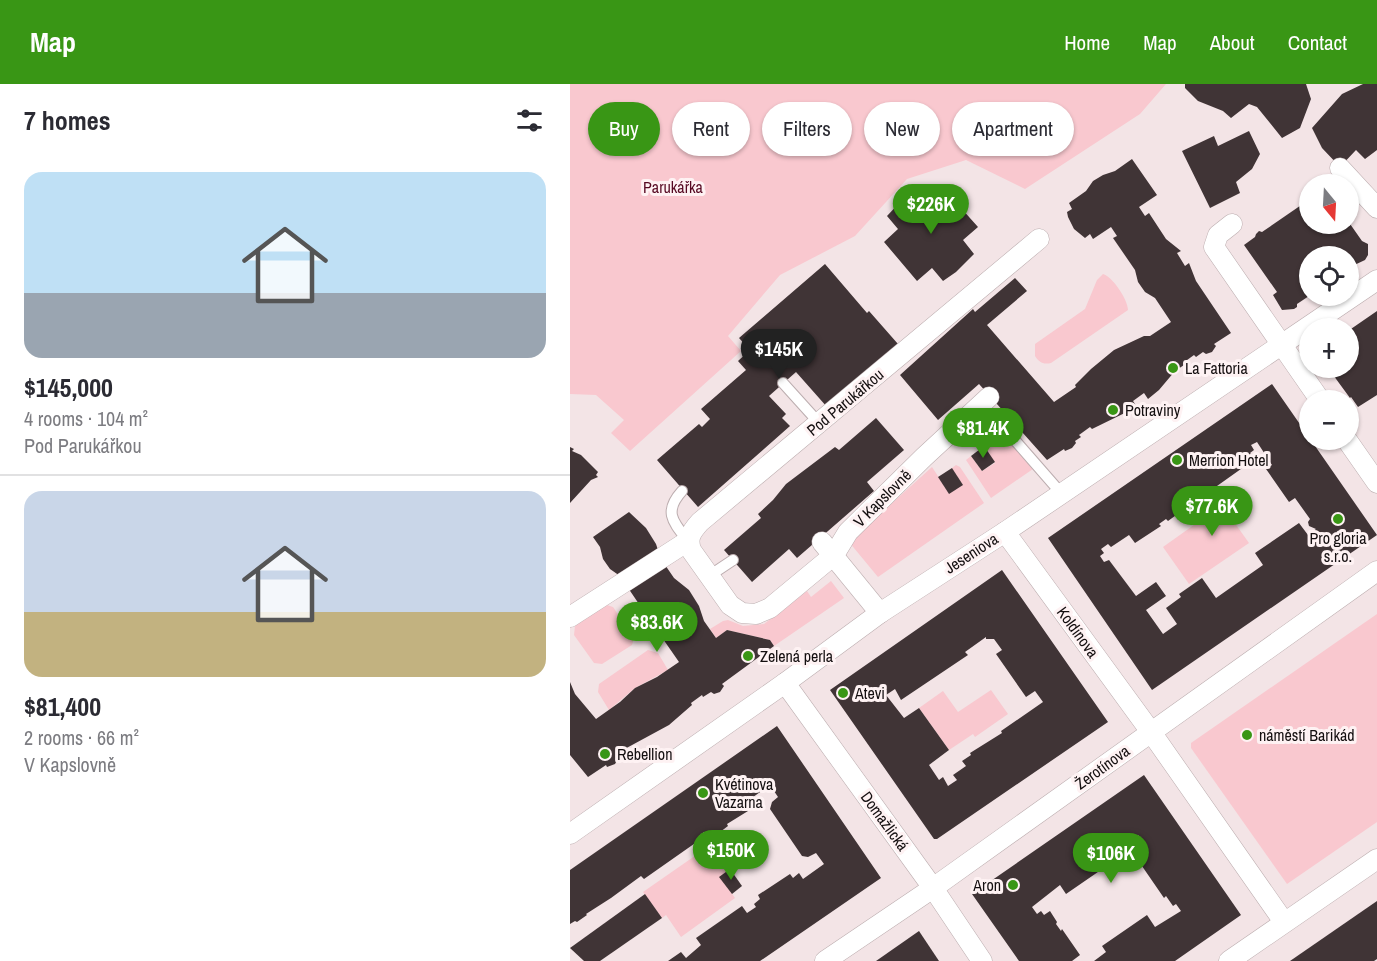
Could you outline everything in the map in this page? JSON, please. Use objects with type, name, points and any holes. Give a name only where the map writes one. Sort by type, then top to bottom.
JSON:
[{"type":"street","points":[[1340,168],[1377,208]]},
{"type":"street","points":[[1232,224],[1218,235],[1214,247],[1313,390]]},
{"type":"street","name":"Pod Parukářkou","points":[[688,541],[692,531],[700,522],[1039,239]]},
{"type":"street","name":"Jeseniova","points":[[570,834],[785,683],[880,613],[1377,280]]},
{"type":"street","name":"V Kapslovně","points":[[709,576],[730,605],[742,613],[756,615],[770,608],[924,457],[991,405]]},
{"type":"street","points":[[1354,450],[1377,483]]},
{"type":"street","name":"Koldínova","points":[[1005,531],[1151,732]]},
{"type":"street","points":[[570,617],[688,541],[691,550],[709,576]]},
{"type":"street","points":[[828,549],[880,613]]},
{"type":"street","name":"Žerotínova","points":[[825,961],[933,888],[1377,571]]},
{"type":"street","name":"Domažlická","points":[[785,683],[933,888],[982,961]]},
{"type":"street","points":[[1151,732],[1284,922]]},
{"type":"street","points":[[1229,961],[1377,860]]},
{"type":"lane","points":[[783,383],[819,424]]},
{"type":"lane","points":[[991,405],[1060,494]]},
{"type":"lane","points":[[682,491],[675,499],[671,515],[673,523],[688,541]]},
{"type":"lane","points":[[709,576],[733,560]]},
{"type":"green space","name":"Parukářka","points":[[570,84],[1166,84],[1140,114],[1025,189],[966,160],[907,179],[855,236],[780,275],[728,336],[741,351],[630,451],[611,433],[624,420],[596,395],[570,394]]},
{"type":"green space","points":[[1103,274],[1111,279],[1119,289],[1128,310],[1051,363],[1046,364],[1040,361],[1035,356],[1035,344],[1085,309],[1097,280]]},
{"type":"green space","points":[[988,416],[1033,469],[991,498],[966,460],[971,456],[982,471],[995,463],[973,430]]},
{"type":"green space","points":[[956,465],[960,467],[984,503],[878,577],[849,542],[932,467],[949,493],[952,468]]},
{"type":"green space","points":[[1222,505],[1249,543],[1189,584],[1163,547]]},
{"type":"green space","points":[[831,581],[844,598],[774,646],[770,640],[727,630],[716,638],[710,629],[728,620],[743,626],[764,624],[807,591],[811,597]]},
{"type":"green space","points":[[604,604],[613,607],[634,638],[632,645],[602,664],[594,663],[574,635],[575,626]]},
{"type":"green space","points":[[1377,614],[1377,822],[1287,884],[1191,748],[1191,743]]},
{"type":"green space","points":[[648,650],[658,653],[668,670],[635,688],[609,710],[598,692],[599,684]]},
{"type":"green space","points":[[991,690],[1008,714],[975,737],[973,734],[949,750],[919,708],[943,691],[958,712]]},
{"type":"green space","points":[[712,844],[730,869],[720,877],[735,898],[681,937],[666,915],[662,918],[643,892]]},
{"type":"building","points":[[1185,84],[1306,84],[1311,99],[1300,128],[1282,138],[1257,107],[1249,104],[1231,118],[1223,111],[1198,101],[1185,88]]},
{"type":"building","points":[[1363,84],[1377,84],[1377,150],[1365,159],[1356,150],[1340,167],[1322,148],[1312,128],[1342,94]]},
{"type":"building","points":[[1249,131],[1260,154],[1252,169],[1236,182],[1240,193],[1210,208],[1182,151],[1214,136],[1218,146]]},
{"type":"building","points":[[1132,159],[1157,195],[1139,207],[1145,216],[1149,213],[1166,239],[1181,251],[1177,253],[1185,266],[1189,263],[1196,281],[1231,333],[1214,344],[1216,346],[1212,352],[1206,354],[1203,352],[1196,357],[1194,355],[1183,363],[1184,365],[1175,371],[1148,399],[1144,393],[1133,401],[1137,407],[1092,429],[1090,427],[1079,435],[1081,437],[1075,441],[1072,448],[1065,451],[1064,449],[1047,460],[979,384],[938,420],[900,375],[973,309],[975,312],[1015,278],[1027,291],[987,325],[1054,402],[1076,387],[1075,385],[1091,369],[1114,350],[1144,336],[1150,336],[1171,322],[1155,298],[1145,292],[1138,282],[1135,270],[1113,238],[1117,236],[1111,227],[1093,239],[1090,234],[1085,238],[1074,229],[1068,217],[1067,212],[1072,209],[1069,203],[1086,191],[1093,181],[1115,171]]},
{"type":"building","points":[[918,189],[930,202],[944,189],[978,227],[963,240],[974,254],[943,281],[932,268],[917,281],[884,242],[898,229],[887,216],[903,199]]},
{"type":"building","points":[[1299,207],[1299,234],[1357,234],[1362,241],[1368,244],[1368,255],[1365,260],[1359,263],[1359,246],[1299,246],[1299,303],[1294,309],[1282,310],[1273,295],[1277,292],[1244,245],[1259,231],[1262,232]]},
{"type":"building","points":[[825,264],[867,313],[869,311],[898,344],[827,407],[796,372],[769,396],[786,414],[782,418],[790,426],[698,507],[657,460],[699,424],[702,427],[710,419],[701,409],[746,370],[738,361],[750,350],[739,338]]},
{"type":"building","points":[[1377,311],[1377,395],[1359,406],[1359,390],[1344,390],[1335,378],[1359,378],[1359,323]]},
{"type":"building","points":[[1272,384],[1299,423],[1299,450],[1318,450],[1377,535],[1152,690],[1048,538]],"holes":[[[1257,442],[1272,465],[1266,469],[1289,502],[1295,498],[1310,519],[1309,526],[1316,529],[1308,535],[1299,523],[1255,553],[1263,565],[1216,598],[1202,578],[1179,594],[1181,597],[1166,608],[1177,624],[1163,634],[1146,610],[1166,596],[1156,582],[1136,596],[1109,560],[1104,562],[1100,556],[1104,553],[1101,549],[1108,544],[1111,547],[1129,535],[1135,543],[1161,526],[1159,524],[1166,519],[1168,521],[1255,459],[1250,453],[1254,450],[1251,445]]]},
{"type":"building","points":[[876,418],[904,450],[867,482],[874,491],[797,558],[789,549],[752,582],[724,550],[761,518],[758,514],[786,484],[835,447],[839,450]]},
{"type":"building","points":[[984,446],[995,462],[982,471],[971,456]]},
{"type":"building","points":[[570,447],[598,472],[596,475],[598,477],[591,480],[570,503]]},
{"type":"building","points":[[952,468],[963,485],[949,494],[938,477]]},
{"type":"building","points":[[629,512],[646,528],[656,544],[661,559],[674,578],[689,590],[699,606],[704,621],[716,638],[727,630],[770,640],[774,646],[722,684],[724,686],[720,692],[714,694],[711,692],[703,697],[702,695],[669,725],[621,751],[622,754],[617,757],[615,764],[607,767],[606,765],[588,777],[570,755],[570,682],[575,694],[596,719],[635,688],[679,662],[663,639],[653,632],[646,622],[643,610],[620,576],[610,569],[603,559],[600,547],[593,537]]},
{"type":"building","points":[[1002,570],[1108,722],[934,839],[830,690]],"holes":[[[986,637],[986,639],[994,639],[1002,650],[996,654],[1026,697],[1035,691],[1043,702],[1001,731],[1002,733],[970,753],[971,755],[962,761],[966,766],[953,775],[957,780],[948,786],[943,777],[939,780],[929,765],[949,750],[919,708],[904,718],[886,695],[895,689],[901,700],[968,655],[965,652]]]},
{"type":"building","points":[[777,726],[881,878],[760,961],[668,961],[681,952],[686,958],[701,945],[696,938],[742,906],[747,913],[756,907],[754,904],[760,899],[758,895],[790,874],[793,878],[799,873],[803,879],[824,864],[816,853],[808,857],[802,856],[770,809],[772,802],[778,797],[770,785],[749,800],[751,803],[745,806],[748,811],[727,824],[728,826],[716,835],[714,833],[708,837],[704,832],[699,836],[701,839],[644,879],[641,876],[577,922],[570,924],[570,870]]},
{"type":"building","points":[[1144,775],[1241,915],[1175,961],[1094,961],[1106,952],[1102,946],[1147,915],[1155,927],[1181,911],[1176,904],[1173,906],[1166,896],[1164,898],[1133,853],[1145,845],[1138,835],[1134,842],[1129,841],[1107,857],[1111,863],[1066,894],[1060,885],[1032,907],[1037,914],[1041,911],[1044,915],[1050,911],[1056,924],[1080,955],[1072,961],[1019,961],[972,894]]},
{"type":"building","points":[[730,869],[742,886],[732,894],[719,877]]},
{"type":"building","points":[[645,894],[662,918],[600,961],[584,961],[570,948]]},
{"type":"building","points":[[1377,901],[1377,959],[1374,961],[1290,961]]},
{"type":"building","points":[[919,931],[939,961],[876,961]]},
{"type":"place","name":"La Fattoria","points":[[1173,368]]},
{"type":"place","name":"Potraviny","points":[[1113,410]]},
{"type":"place","name":"Merrion Hotel","points":[[1177,460]]},
{"type":"place","name":"Pro gloria s.r.o.","points":[[1338,519]]},
{"type":"place","name":"Zelená perla","points":[[748,656]]},
{"type":"place","name":"Atevi","points":[[843,693]]},
{"type":"place","name":"náměstí Barikád","points":[[1247,735]]},
{"type":"place","name":"Rebellion","points":[[605,754]]},
{"type":"place","name":"Kvétinova Vazarna","points":[[703,793]]},
{"type":"place","name":"Aron","points":[[1013,885]]}]
